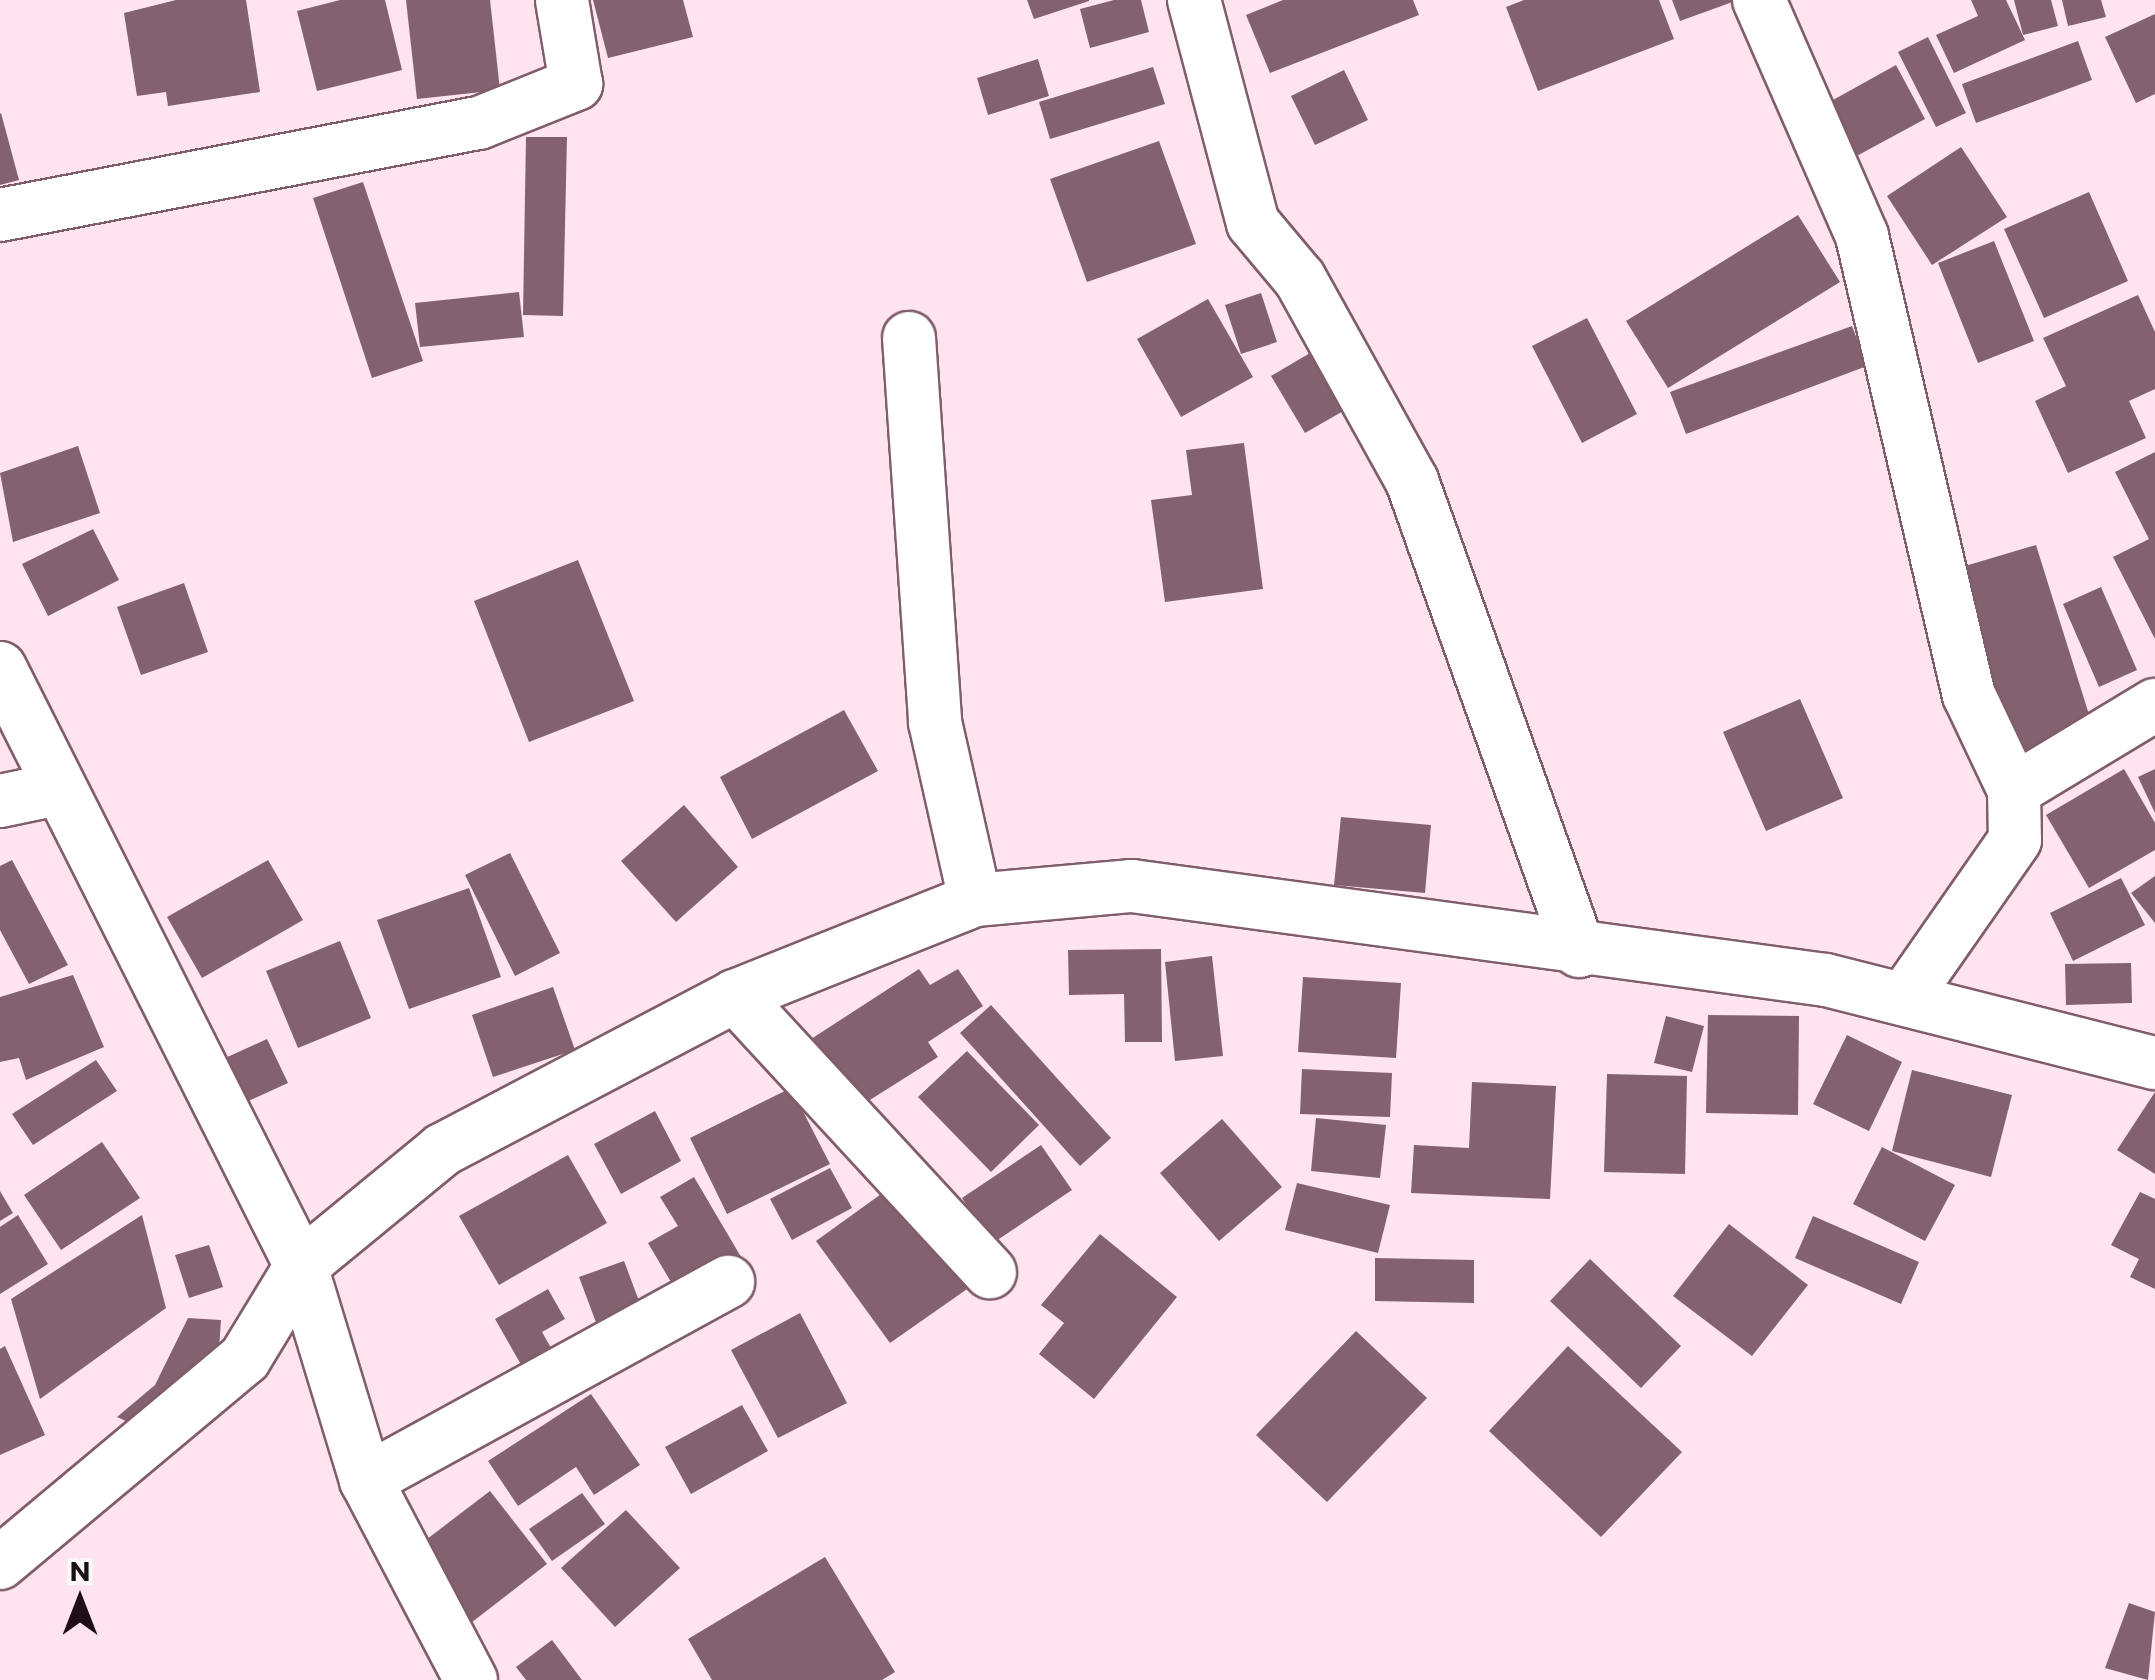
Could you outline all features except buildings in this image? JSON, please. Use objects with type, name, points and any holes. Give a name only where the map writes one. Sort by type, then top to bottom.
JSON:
[{"type":"street","points":[[0,215],[479,122],[576,84],[562,0]]},
{"type":"street","points":[[1194,0],[1253,222],[1300,279],[1412,481],[1579,951]]},
{"type":"street","points":[[1759,0],[1862,236],[1969,695],[2014,790],[2015,840],[1904,999]]},
{"type":"street","points":[[909,338],[935,722],[975,900]]},
{"type":"street","points":[[0,668],[300,1266],[366,1480],[471,1680]]},
{"type":"street","points":[[2014,790],[2155,705]]},
{"type":"street","points":[[0,801],[58,789]]},
{"type":"street","points":[[0,1562],[245,1358],[300,1266],[442,1150],[736,996],[975,900],[1132,886],[1579,951],[1826,980],[2155,1062]]},
{"type":"street","points":[[736,996],[990,1272]]},
{"type":"street","points":[[366,1480],[728,1282]]}]
